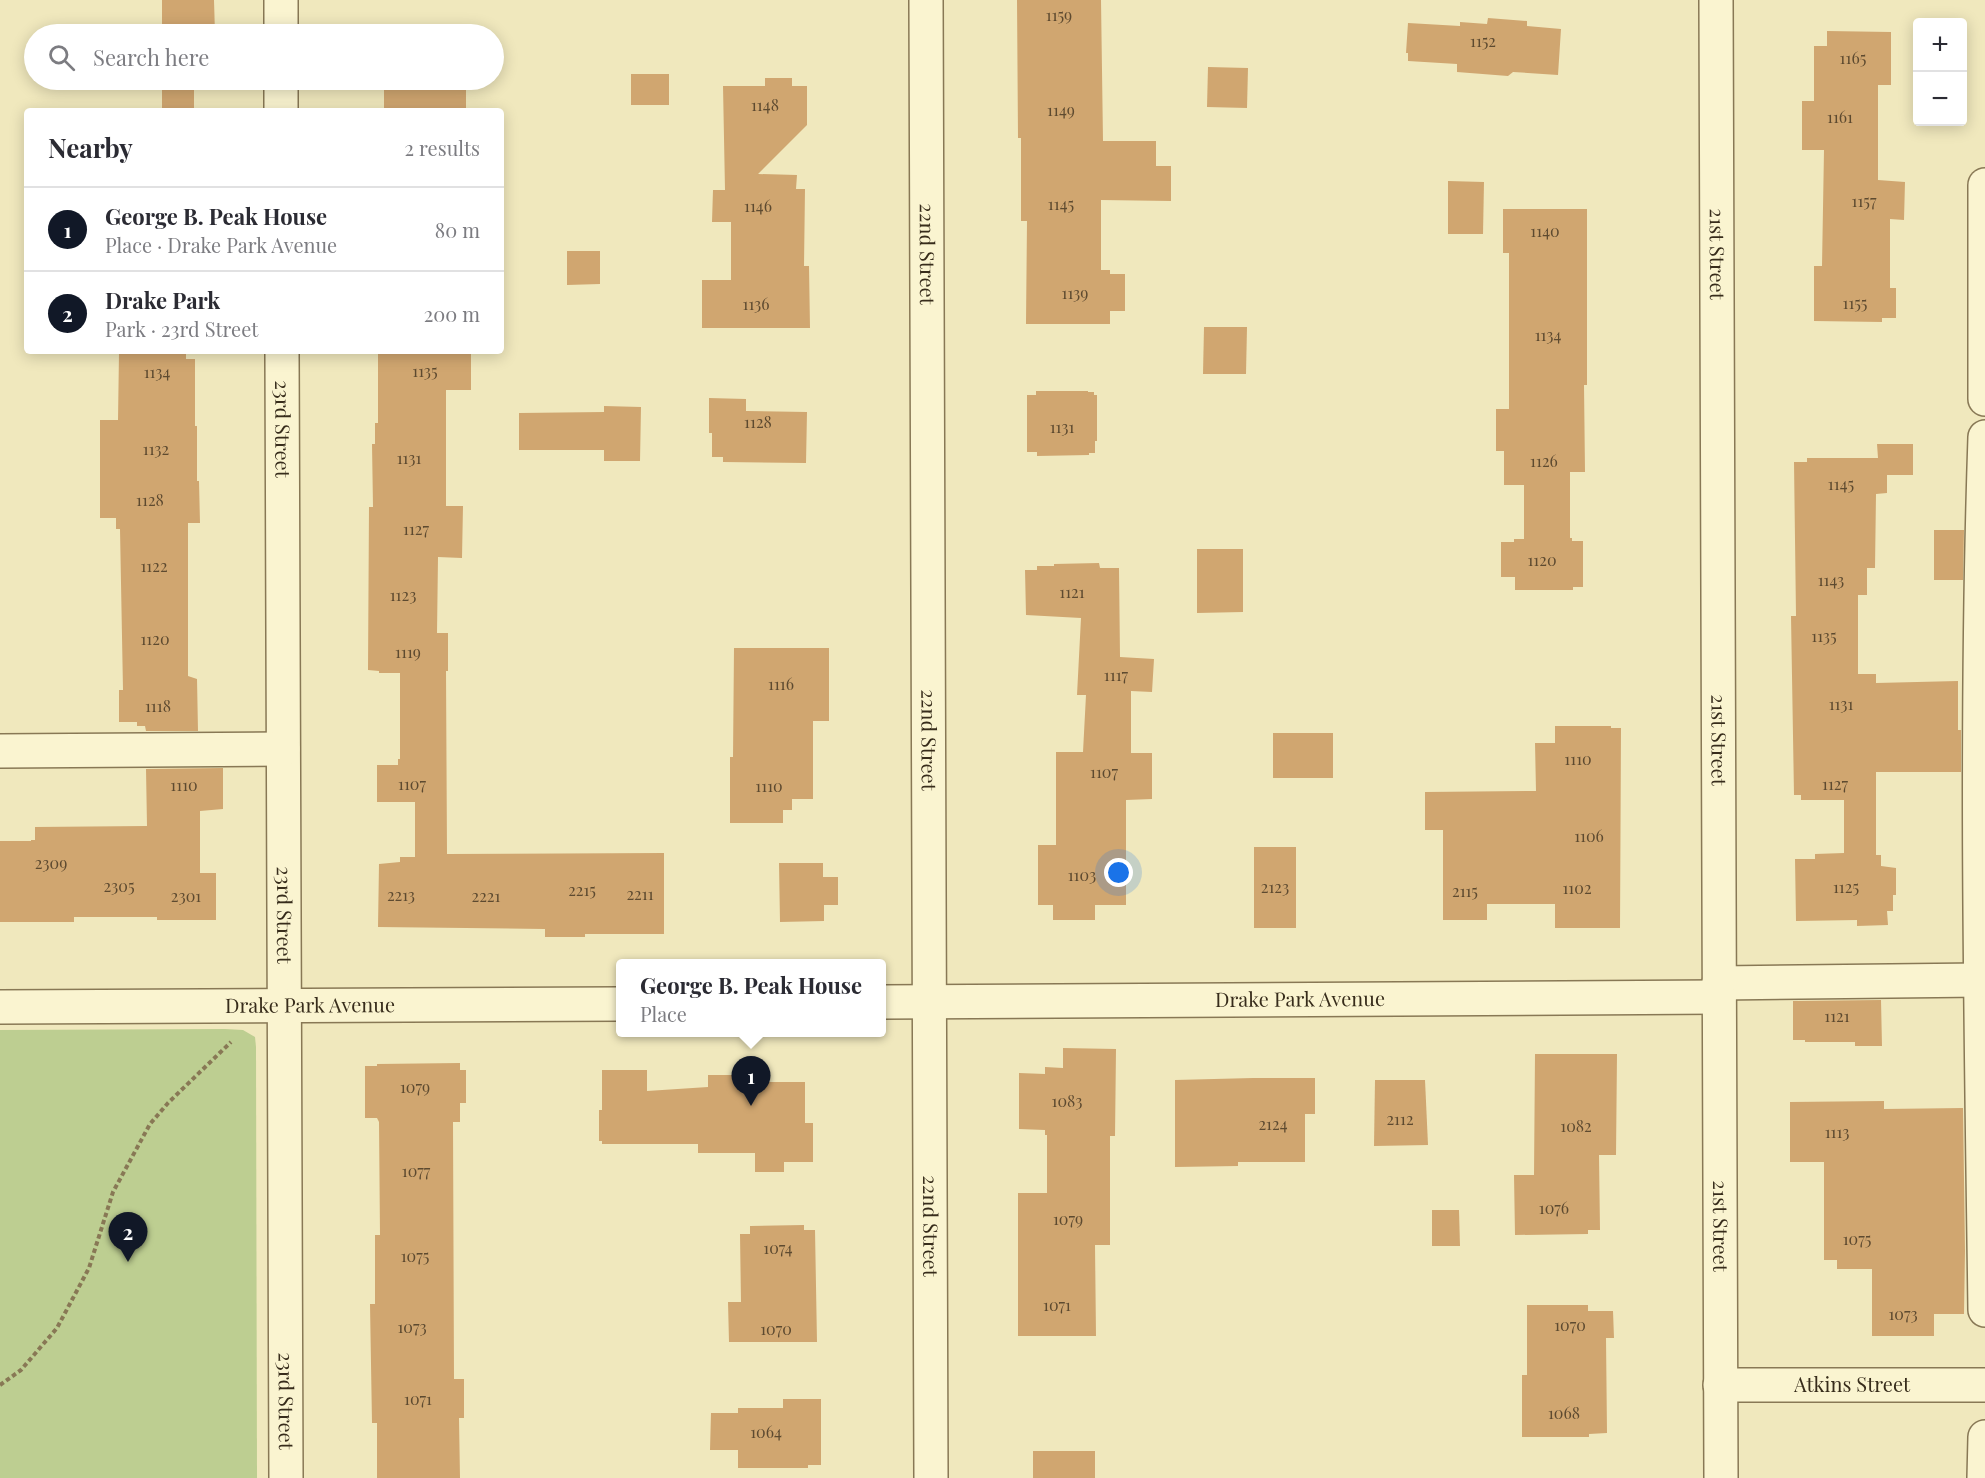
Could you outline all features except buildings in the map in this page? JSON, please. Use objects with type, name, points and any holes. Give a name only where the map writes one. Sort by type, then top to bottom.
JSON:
[{"type":"street","points":[[281,0],[281,24]]},
{"type":"street","name":"22nd Street","points":[[926,0],[931,1478]]},
{"type":"street","name":"21st Street","points":[[1716,0],[1721,1478]]},
{"type":"street","points":[[281,90],[281,108]]},
{"type":"street","points":[[1985,185],[1985,399]]},
{"type":"street","name":"23rd Street","points":[[282,354],[286,1478]]},
{"type":"street","points":[[1985,437],[1980,587],[1985,1310]]},
{"type":"street","points":[[0,751],[283,749]]},
{"type":"street","name":"Drake Park Avenue","points":[[886,1002],[1719,990],[1981,980]]},
{"type":"street","name":"Drake Park Avenue","points":[[0,1007],[616,1004]]},
{"type":"street","name":"Atkins Street","points":[[1720,1385],[1985,1385]]},
{"type":"street","points":[[1984,1478],[1985,1437]]},
{"type":"path","points":[[0,1385],[21,1370],[57,1328],[89,1268],[113,1192],[150,1124],[168,1103],[232,1041]]},
{"type":"green space","points":[[0,1030],[243,1030],[255,1037],[256,1047],[257,1478],[0,1478]]},
{"type":"place","name":"George B. Peak House","points":[[751,1106]]},
{"type":"place","name":"Drake Park","points":[[128,1262]]}]
